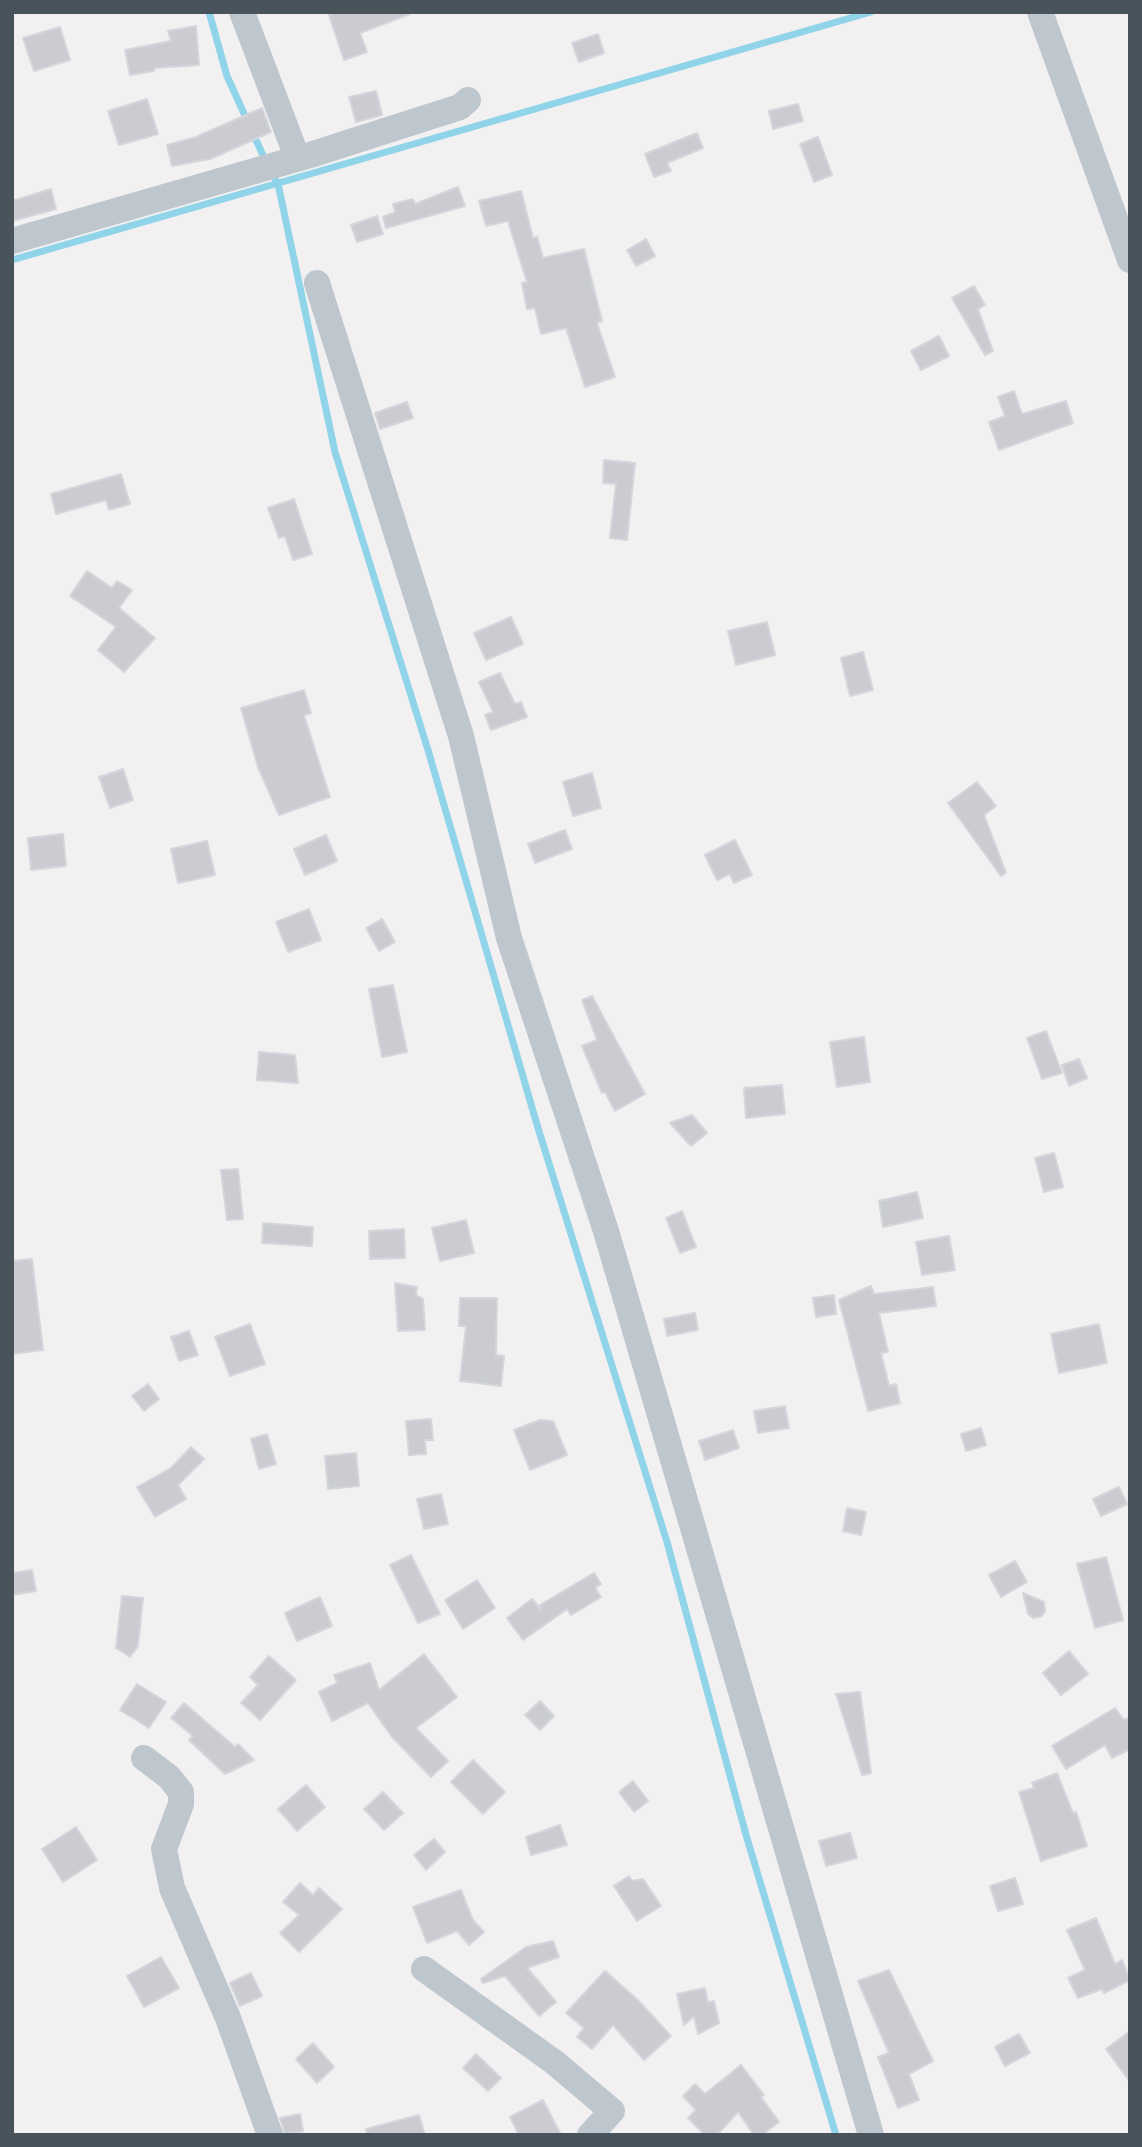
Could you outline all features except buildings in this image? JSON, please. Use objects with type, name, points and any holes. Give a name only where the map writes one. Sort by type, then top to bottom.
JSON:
[{"type":"street","points":[[242,12],[297,157]]},
{"type":"street","points":[[1040,12],[1130,260]]},
{"type":"street","points":[[12,241],[460,107],[468,100]]},
{"type":"street","points":[[317,283],[461,736],[509,938],[606,1231],[871,2135]]},
{"type":"street","points":[[144,1758],[169,1777],[181,1792],[181,1804],[164,1849],[172,1888],[229,2018],[270,2135]]},
{"type":"street","points":[[424,1969],[554,2062],[612,2111],[590,2135]]},
{"type":"waterway","points":[[209,12],[227,76],[266,162]]},
{"type":"waterway","points":[[12,260],[871,12]]},
{"type":"waterway","points":[[271,172],[278,184],[335,452],[428,750],[538,1128],[667,1542],[746,1835],[836,2135]]}]
